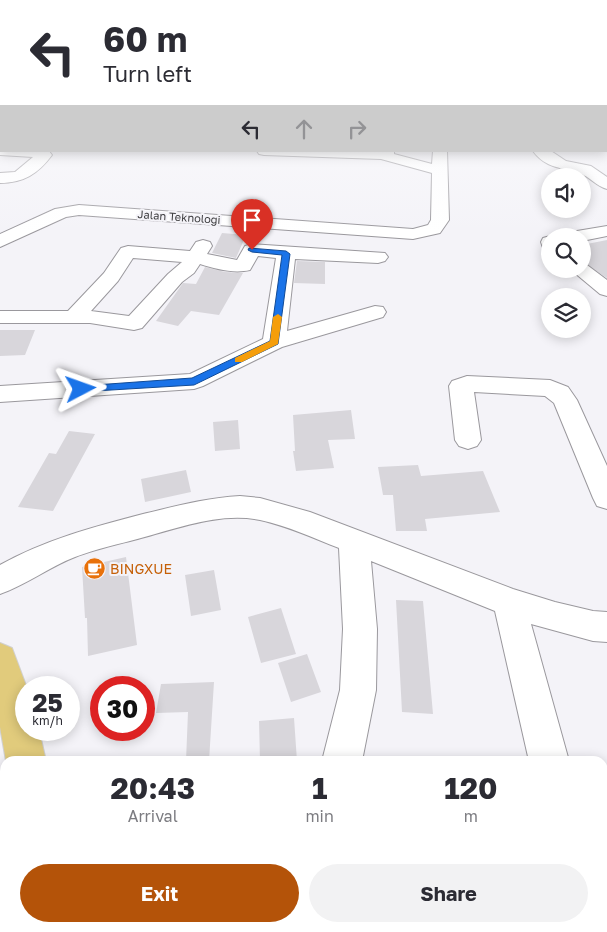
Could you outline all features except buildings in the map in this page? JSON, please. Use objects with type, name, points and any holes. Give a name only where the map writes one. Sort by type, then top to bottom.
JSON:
[{"type":"main road","points":[[0,659],[13,698],[25,756]]},
{"type":"street","points":[[0,161],[10,152],[44,153],[23,176],[18,178],[0,178]]},
{"type":"street","points":[[314,152],[385,153],[399,161],[440,170]]},
{"type":"street","name":"Jalan Teknologi","points":[[0,241],[61,213],[79,210],[413,234],[434,229],[440,220],[440,152]]},
{"type":"street","points":[[542,152],[561,165],[579,168]]},
{"type":"street","points":[[591,168],[607,166]]},
{"type":"street","points":[[591,173],[607,184]]},
{"type":"street","points":[[0,317],[74,317],[134,323],[176,278],[188,269],[210,232],[157,228]]},
{"type":"street","points":[[591,234],[607,231]]},
{"type":"street","points":[[74,317],[111,277],[128,252],[196,257],[220,264],[243,266],[252,250],[286,254],[378,257]]},
{"type":"street","points":[[274,342],[286,254]]},
{"type":"street","points":[[591,278],[607,290]]},
{"type":"street","points":[[0,394],[194,381],[274,342],[375,312]]},
{"type":"street","points":[[468,440],[462,386],[468,384],[550,388],[565,400],[607,498]]},
{"type":"street","points":[[0,581],[31,563],[68,547],[115,532],[208,508],[240,507],[300,520],[509,602],[574,622],[607,627]]},
{"type":"street","points":[[343,756],[358,690],[360,629],[354,540]]},
{"type":"street","points":[[509,602],[548,756]]},
{"type":"slow traffic","points":[[239,360],[274,342],[278,317]]},
{"type":"place","name":"BINGXUE","points":[[94,569]]},
{"type":"route","points":[[81,389],[194,381],[274,342],[286,254],[252,250]]}]
